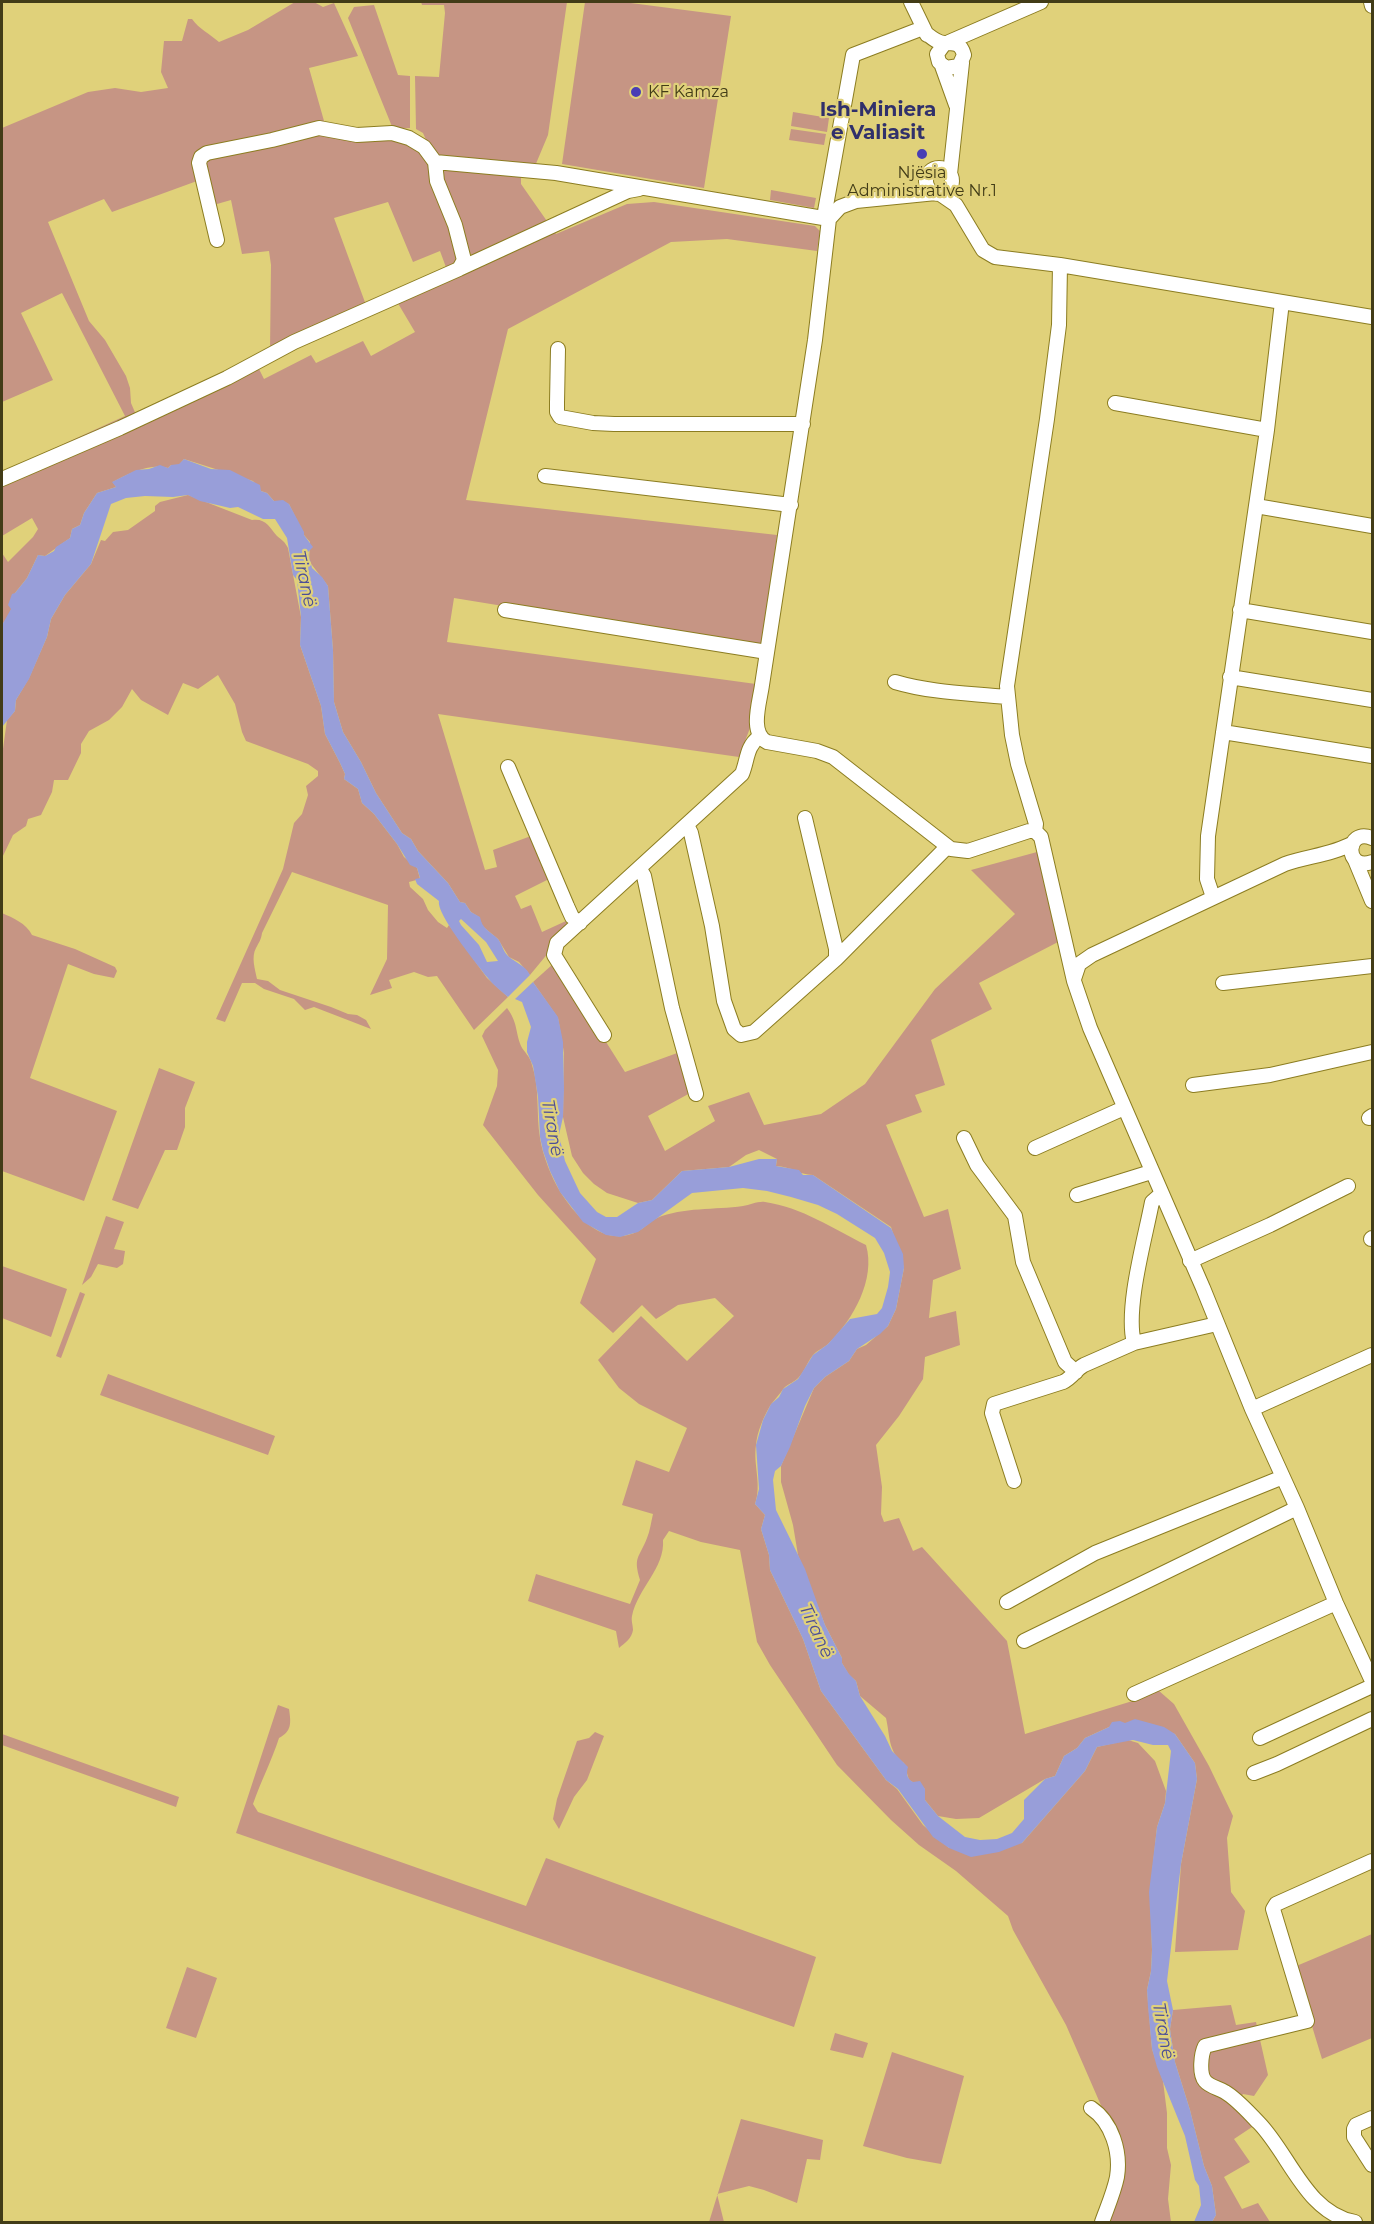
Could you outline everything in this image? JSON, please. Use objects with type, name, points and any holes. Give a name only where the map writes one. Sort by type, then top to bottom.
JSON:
[{"type":"street","points":[[911,2],[940,62],[957,110]]},
{"type":"street","points":[[940,62],[939,50],[947,43],[1041,2]]},
{"type":"street","points":[[1371,2],[1372,6]]},
{"type":"street","points":[[925,31],[932,39],[961,46],[963,59]]},
{"type":"street","points":[[925,31],[855,53],[851,60],[826,218],[815,340],[757,728],[759,737],[767,742],[817,751],[833,757],[946,847],[957,851],[968,850],[1035,831]]},
{"type":"street","points":[[435,162],[556,173],[826,218],[846,204],[889,197],[938,194],[948,190],[951,179],[953,138],[963,59],[972,32]]},
{"type":"street","points":[[940,62],[955,68],[963,59]]},
{"type":"street","points":[[217,240],[199,163],[201,157],[207,153],[252,145],[319,128],[357,135],[392,133],[418,142],[435,162],[437,181],[455,225],[464,255],[463,264],[459,269]]},
{"type":"street","points":[[889,197],[908,190],[931,171],[948,150],[953,138]]},
{"type":"street","points":[[931,171],[944,169],[951,179],[965,219]]},
{"type":"street","points":[[931,171],[927,185],[956,205],[983,250],[989,255],[1372,317]]},
{"type":"street","points":[[596,180],[604,185],[608,194],[597,206]]},
{"type":"street","points":[[2,479],[120,428],[227,378],[294,342],[628,191],[653,189]]},
{"type":"street","points":[[1060,265],[1059,325],[1047,419],[1009,665],[1007,697],[1014,745],[1026,797],[1036,824],[1035,831],[1042,841],[1074,981],[1090,1028],[1252,1409],[1372,1681]]},
{"type":"street","points":[[1213,897],[1207,879],[1208,836],[1267,430],[1282,302]]},
{"type":"street","points":[[558,349],[557,412],[560,417],[614,424],[803,424]]},
{"type":"street","points":[[1115,403],[1267,430]]},
{"type":"street","points":[[545,477],[790,506]]},
{"type":"street","points":[[1256,506],[1372,526]]},
{"type":"street","points":[[505,610],[767,652]]},
{"type":"street","points":[[1240,610],[1372,632]]},
{"type":"street","points":[[1230,677],[1372,700]]},
{"type":"street","points":[[895,682],[918,689],[947,693],[1007,697]]},
{"type":"street","points":[[1223,732],[1372,756]]},
{"type":"street","points":[[604,1035],[554,955],[557,943],[742,774],[746,764],[747,750],[759,737]]},
{"type":"street","points":[[508,767],[572,917],[580,923]]},
{"type":"street","points":[[805,818],[837,949],[836,960]]},
{"type":"street","points":[[687,825],[691,832],[712,926],[724,1001],[737,1033],[747,1035],[754,1032],[836,960],[946,847]]},
{"type":"street","points":[[1372,838],[1363,836],[1360,857],[1372,901]]},
{"type":"street","points":[[1074,981],[1079,964],[1092,955],[1295,861],[1328,853],[1360,857]]},
{"type":"street","points":[[640,868],[644,876],[672,1008],[696,1094]]},
{"type":"street","points":[[1064,941],[1073,953],[1080,956],[1092,955]]},
{"type":"street","points":[[1223,983],[1372,966]]},
{"type":"street","points":[[1194,1085],[1270,1075],[1372,1052]]},
{"type":"street","points":[[1035,1148],[1124,1108]]},
{"type":"street","points":[[964,1138],[977,1165],[1015,1216],[1023,1262],[1065,1362],[1076,1372]]},
{"type":"street","points":[[1077,1195],[1151,1172]]},
{"type":"street","points":[[1190,1261],[1348,1186]]},
{"type":"street","points":[[1134,1343],[1131,1329],[1132,1309],[1152,1202],[1160,1195]]},
{"type":"street","points":[[1014,1481],[992,1413],[992,1407],[1000,1400],[1063,1382],[1071,1378],[1084,1365],[1134,1343],[1217,1324]]},
{"type":"street","points":[[1252,1409],[1372,1355]]},
{"type":"street","points":[[1007,1602],[1095,1553],[1283,1477]]},
{"type":"street","points":[[1024,1641],[1297,1508]]},
{"type":"street","points":[[1134,1694],[1336,1602]]},
{"type":"street","points":[[1260,1738],[1372,1686]]},
{"type":"street","points":[[1254,1773],[1372,1719]]},
{"type":"street","points":[[1355,2223],[1318,2203],[1261,2124],[1227,2093],[1205,2082],[1202,2052],[1205,2046],[1307,2021],[1273,1909],[1276,1904],[1372,1862]]},
{"type":"street","points":[[1091,2108],[1100,2114],[1114,2138],[1117,2155],[1117,2176],[1102,2223]]},
{"type":"street","points":[[1372,2118],[1356,2125],[1353,2132],[1372,2165]]},
{"type":"shaded area","points":[[295,2],[314,2],[323,7],[334,3],[358,56],[309,68],[328,135],[382,138],[408,145],[419,153],[428,163],[450,228],[459,264],[447,270],[440,251],[413,262],[388,202],[334,218],[366,305],[270,351],[271,265],[269,251],[242,254],[231,200],[203,208],[197,181],[112,212],[104,199],[48,222],[89,321],[105,340],[126,376],[131,403],[137,417],[2,476],[2,472],[125,416],[62,293],[21,313],[53,380],[2,402],[2,128],[88,92],[115,88],[141,92],[168,88],[161,72],[164,41],[182,41],[188,19],[192,19],[219,42],[248,30]]},
{"type":"shaded area","points":[[421,2],[567,2],[548,135],[535,166],[438,155],[430,149],[423,133],[416,129],[415,76],[439,77],[445,13],[444,5],[422,5]]},
{"type":"shaded area","name":"KF Kamza","points":[[585,2],[623,2],[731,16],[704,188],[562,164]]},
{"type":"shaded area","points":[[374,5],[398,75],[410,76],[410,128],[393,129],[348,18],[354,7]]},
{"type":"shaded area","points":[[793,112],[829,118],[827,132],[791,126]]},
{"type":"shaded area","points":[[791,129],[826,134],[824,145],[789,140]]},
{"type":"shaded area","points":[[442,169],[521,176],[521,184],[556,234],[627,204],[654,202],[815,226],[820,231],[817,251],[727,239],[671,242],[508,329],[466,500],[777,535],[761,648],[454,598],[447,642],[756,684],[750,728],[739,757],[438,714],[485,870],[497,867],[493,850],[531,836],[549,879],[515,896],[521,909],[531,905],[542,932],[566,921],[568,929],[530,975],[519,962],[509,957],[498,939],[481,925],[479,917],[471,912],[465,903],[460,902],[448,883],[418,851],[411,839],[402,833],[376,793],[343,732],[334,702],[328,586],[309,561],[310,542],[304,535],[289,504],[274,501],[253,481],[184,459],[179,465],[171,465],[168,468],[155,467],[132,472],[113,482],[116,487],[97,493],[84,513],[80,525],[72,529],[70,538],[45,556],[38,555],[27,578],[15,593],[10,614],[2,625],[2,553],[8,562],[38,529],[32,518],[2,536],[2,481],[258,367],[264,379],[311,355],[316,363],[363,341],[371,356],[415,332],[396,300],[470,269],[486,265],[469,252],[461,240],[450,210]]},
{"type":"shaded area","points":[[771,190],[816,198],[814,208],[770,200]]},
{"type":"shaded area","points":[[188,495],[252,520],[261,520],[288,548],[301,617],[300,645],[321,706],[325,734],[345,774],[344,779],[358,789],[362,803],[374,814],[404,857],[417,868],[420,879],[409,882],[410,887],[423,899],[428,910],[438,922],[447,928],[449,925],[487,978],[508,997],[474,1030],[437,976],[428,977],[414,972],[389,980],[392,988],[370,995],[387,959],[388,905],[292,872],[262,933],[254,955],[257,979],[268,981],[280,990],[348,1014],[357,1015],[366,1020],[371,1029],[314,1007],[305,1010],[294,999],[264,989],[255,983],[242,983],[225,1022],[216,1019],[283,869],[294,823],[302,814],[308,795],[306,786],[318,776],[318,771],[308,764],[246,741],[235,704],[218,675],[198,689],[183,683],[168,715],[141,700],[132,689],[122,707],[109,720],[89,731],[81,744],[81,753],[68,780],[54,780],[52,792],[41,815],[28,819],[26,826],[13,835],[2,858],[2,756],[7,720],[15,711],[16,700],[29,678],[47,637],[51,619],[65,595],[91,564],[101,540],[105,541],[113,532],[128,530],[155,511],[155,506],[160,502]]},
{"type":"shaded area","points":[[1037,852],[1058,942],[979,983],[992,1009],[931,1040],[945,1085],[915,1095],[922,1112],[886,1125],[924,1217],[948,1209],[961,1269],[933,1280],[929,1318],[956,1311],[960,1345],[925,1357],[923,1379],[899,1416],[876,1445],[882,1487],[881,1514],[884,1522],[899,1518],[913,1551],[922,1547],[1007,1641],[1025,1734],[1139,1699],[1158,1690],[1174,1704],[1209,1766],[1233,1816],[1227,1838],[1231,1892],[1245,1911],[1238,1950],[1175,1952],[1181,1864],[1197,1779],[1195,1763],[1175,1734],[1125,1723],[1109,1727],[1085,1738],[1077,1748],[1064,1756],[1055,1776],[1045,1779],[979,1818],[956,1819],[938,1816],[925,1800],[925,1789],[909,1780],[904,1763],[892,1749],[886,1718],[860,1696],[856,1681],[849,1675],[842,1663],[842,1658],[825,1625],[798,1555],[793,1525],[781,1482],[781,1466],[814,1388],[825,1377],[849,1361],[857,1349],[866,1345],[888,1326],[896,1309],[904,1268],[891,1227],[813,1175],[776,1166],[777,1159],[759,1150],[746,1155],[729,1167],[682,1171],[652,1200],[638,1203],[607,1193],[583,1173],[572,1156],[563,1117],[564,1053],[558,1018],[533,982],[553,964],[572,988],[625,1072],[680,1052],[692,1092],[648,1116],[665,1151],[715,1121],[708,1106],[749,1092],[764,1125],[821,1114],[865,1084],[935,989],[1015,914],[971,870]]},
{"type":"shaded area","points":[[2,913],[23,924],[32,935],[75,949],[115,967],[117,971],[114,978],[94,974],[68,964],[30,1078],[117,1111],[84,1201],[2,1171]]},
{"type":"shaded area","points":[[507,1008],[515,1023],[521,1046],[530,1059],[534,1074],[540,1138],[548,1166],[557,1187],[568,1203],[584,1221],[594,1228],[615,1236],[626,1236],[641,1230],[654,1219],[667,1214],[765,1202],[804,1214],[866,1245],[868,1271],[854,1311],[838,1334],[812,1356],[799,1377],[784,1388],[763,1419],[756,1445],[758,1489],[755,1504],[765,1515],[761,1529],[769,1555],[770,1570],[803,1639],[821,1691],[886,1780],[897,1789],[923,1825],[949,1848],[1022,1843],[1085,1771],[1097,1747],[1128,1740],[1138,1743],[1155,1761],[1166,1791],[1165,1803],[1157,1827],[1150,1892],[1152,1950],[1147,1990],[1152,2049],[1163,2081],[1167,2113],[1167,2148],[1171,2165],[1168,2199],[1171,2222],[1108,2222],[1122,2176],[1124,2149],[1118,2132],[1103,2110],[1066,2025],[1013,1930],[1008,1916],[956,1871],[919,1845],[837,1765],[757,1642],[740,1550],[701,1542],[669,1531],[663,1540],[656,1569],[635,1606],[632,1633],[619,1648],[616,1631],[528,1601],[536,1574],[630,1604],[640,1580],[637,1562],[648,1535],[653,1514],[622,1505],[636,1460],[669,1472],[687,1428],[639,1404],[619,1388],[598,1360],[641,1316],[687,1361],[734,1316],[715,1298],[678,1305],[656,1319],[642,1305],[613,1333],[580,1303],[596,1259],[538,1195],[483,1125],[497,1086],[498,1070],[482,1036]]},
{"type":"shaded area","points":[[159,1068],[195,1082],[185,1108],[185,1127],[177,1150],[165,1150],[138,1209],[112,1200]]},
{"type":"shaded area","points":[[106,1216],[124,1222],[114,1249],[125,1251],[123,1264],[117,1268],[98,1264],[91,1277],[82,1285]]},
{"type":"shaded area","points":[[2,1266],[67,1289],[51,1337],[2,1318]]},
{"type":"shaded area","points":[[80,1292],[85,1294],[61,1358],[56,1356]]},
{"type":"shaded area","points":[[108,1374],[275,1436],[268,1455],[100,1395]]},
{"type":"shaded area","points":[[278,1705],[289,1709],[290,1726],[279,1738],[256,1795],[253,1804],[258,1812],[526,1906],[546,1858],[816,1957],[794,2027],[236,1833]]},
{"type":"shaded area","points":[[595,1732],[604,1736],[587,1780],[574,1797],[559,1829],[553,1819],[557,1799],[577,1741],[589,1738]]},
{"type":"shaded area","points":[[2,1734],[179,1797],[176,1807],[2,1745]]},
{"type":"shaded area","points":[[1372,1934],[1372,2038],[1322,2059],[1294,1967]]},
{"type":"shaded area","points":[[187,1967],[217,1978],[196,2038],[166,2028]]},
{"type":"shaded area","points":[[1231,2005],[1236,2025],[1256,2022],[1268,2075],[1254,2096],[1243,2094],[1235,2107],[1255,2125],[1234,2139],[1250,2162],[1224,2177],[1242,2209],[1258,2203],[1270,2222],[1212,2222],[1216,2215],[1212,2186],[1204,2166],[1175,2062],[1170,2029],[1173,2010]]},
{"type":"shaded area","points":[[835,2033],[868,2043],[863,2058],[830,2050]]},
{"type":"shaded area","points":[[892,2052],[964,2076],[941,2164],[863,2146]]},
{"type":"shaded area","points":[[741,2119],[823,2140],[820,2160],[807,2159],[797,2203],[749,2186],[718,2194]]},
{"type":"shaded area","points":[[717,2195],[724,2222],[709,2222]]},
{"type":"water","name":"Tiranë","points":[[184,459],[211,469],[230,470],[260,485],[261,491],[267,493],[274,501],[283,500],[289,504],[304,535],[313,547],[308,552],[312,568],[328,586],[334,702],[343,732],[376,793],[402,833],[411,839],[418,851],[448,883],[460,902],[465,903],[471,912],[480,917],[484,927],[498,939],[508,956],[523,966],[530,975],[508,997],[489,980],[467,951],[444,917],[439,901],[417,884],[415,879],[420,878],[417,868],[410,865],[374,814],[362,803],[358,789],[344,779],[345,774],[325,734],[321,706],[300,645],[301,617],[297,580],[293,575],[287,538],[275,519],[263,519],[238,507],[230,508],[200,501],[188,495],[126,498],[111,504],[91,564],[65,595],[51,619],[47,637],[29,679],[16,700],[15,711],[2,727],[2,625],[11,609],[8,605],[12,594],[27,578],[38,555],[45,556],[70,538],[72,529],[80,525],[84,513],[97,493],[116,487],[112,482],[136,470],[160,465],[168,468],[179,464]],"holes":[[[461,919],[486,942],[498,961],[487,962],[479,945],[459,921]]]},
{"type":"water","name":"Tiranë","points":[[533,982],[558,1017],[563,1042],[563,1117],[559,1135],[565,1161],[580,1193],[597,1212],[606,1217],[617,1217],[638,1203],[652,1200],[682,1171],[729,1167],[759,1159],[777,1159],[776,1166],[799,1170],[803,1175],[813,1175],[891,1228],[903,1254],[904,1268],[896,1309],[888,1326],[880,1334],[857,1349],[849,1361],[825,1377],[814,1388],[790,1447],[781,1466],[775,1471],[773,1480],[776,1510],[805,1569],[825,1625],[842,1658],[842,1663],[856,1681],[860,1696],[892,1751],[908,1767],[908,1778],[913,1782],[920,1781],[925,1789],[925,1800],[938,1816],[965,1837],[980,1840],[997,1839],[1012,1833],[1024,1819],[1024,1800],[1045,1779],[1055,1776],[1064,1756],[1077,1748],[1085,1738],[1109,1727],[1112,1722],[1125,1723],[1135,1719],[1164,1727],[1175,1734],[1195,1763],[1197,1779],[1181,1864],[1167,1981],[1173,2010],[1170,2029],[1175,2062],[1204,2166],[1212,2186],[1216,2215],[1212,2222],[1194,2222],[1201,2205],[1199,2186],[1195,2180],[1185,2136],[1157,2067],[1152,2049],[1148,2007],[1147,1990],[1152,1950],[1149,1892],[1157,1827],[1165,1803],[1171,1751],[1168,1745],[1153,1745],[1133,1740],[1097,1747],[1085,1771],[1022,1843],[999,1852],[971,1857],[949,1848],[933,1837],[898,1789],[886,1780],[821,1691],[803,1639],[770,1570],[769,1555],[761,1529],[765,1515],[755,1504],[759,1489],[756,1445],[763,1420],[771,1404],[779,1397],[783,1389],[798,1379],[813,1355],[828,1344],[850,1319],[877,1314],[882,1308],[890,1272],[884,1253],[875,1238],[818,1205],[767,1191],[743,1188],[692,1193],[638,1232],[620,1237],[606,1235],[583,1222],[560,1192],[550,1171],[540,1137],[538,1097],[533,1066],[527,1052],[531,1027],[522,1002],[515,999]]},
{"type":"place","name":"KF Kamza","points":[[636,92]]},
{"type":"place","name":"Njësia Administrative Nr.1","points":[[922,154]]},
{"type":"district","name":"Ish-Miniera e Valiasit","points":[[878,122]]}]
